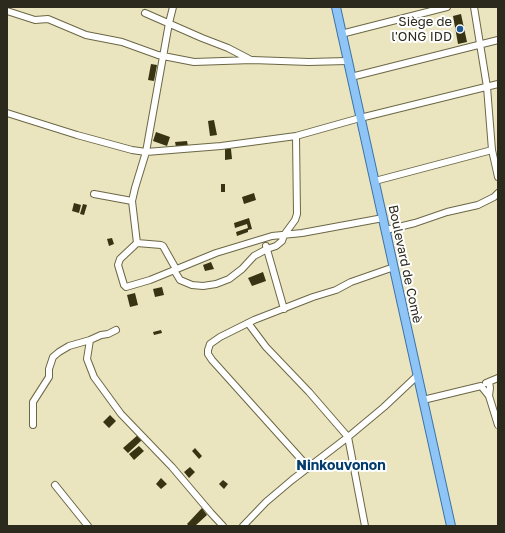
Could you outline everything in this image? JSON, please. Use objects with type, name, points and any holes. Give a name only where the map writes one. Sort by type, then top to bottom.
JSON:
[{"type":"main road","name":"Boulevard de Comè","points":[[336,7],[451,526]]},
{"type":"street","points":[[137,243],[132,201],[146,152],[169,23],[174,7]]},
{"type":"street","points":[[341,34],[447,7]]},
{"type":"street","points":[[474,7],[487,86],[492,150],[497,173]]},
{"type":"street","points":[[7,11],[34,20],[48,19],[86,35],[130,44],[163,56],[194,62],[252,60],[309,62],[347,61]]},
{"type":"street","points":[[145,13],[228,48],[252,60]]},
{"type":"street","points":[[351,77],[498,40]]},
{"type":"street","points":[[7,113],[77,135],[132,150],[146,152],[221,146],[296,136],[360,118],[498,84]]},
{"type":"street","points":[[491,123],[498,121]]},
{"type":"street","points":[[296,136],[297,214],[295,220],[284,235],[282,241],[276,246],[254,256],[242,269],[229,279],[216,284],[203,286],[192,285],[180,280],[175,269],[163,246],[137,243],[118,262],[124,286],[126,287],[150,280],[175,269],[216,252],[272,236],[284,235],[302,233],[383,218]]},
{"type":"street","points":[[375,181],[492,150]]},
{"type":"street","points":[[386,230],[415,223],[447,212],[478,205],[494,197],[498,193]]},
{"type":"street","points":[[94,194],[132,201]]},
{"type":"street","points":[[264,239],[284,308]]},
{"type":"street","points":[[309,468],[212,360],[208,354],[210,344],[220,337],[248,323],[313,297],[336,290],[351,282],[394,267]]},
{"type":"street","points":[[248,323],[266,347],[309,392],[348,437],[365,526]]},
{"type":"street","points":[[33,425],[33,402],[41,387],[49,377],[49,369],[53,357],[69,346],[90,340],[101,334],[108,334],[116,330]]},
{"type":"street","points":[[90,340],[87,359],[94,377],[121,414],[153,446],[223,526]]},
{"type":"street","points":[[243,526],[266,502],[384,407],[418,374]]},
{"type":"street","points":[[423,400],[481,386],[498,378]]},
{"type":"street","points":[[489,382],[489,396]]},
{"type":"street","points":[[481,386],[489,396],[498,425]]},
{"type":"street","points":[[55,485],[88,526]]},
{"type":"building","name":"Siège de l'ONG IDD","points":[[461,14],[467,42],[458,44],[453,16]]},
{"type":"building","points":[[151,64],[157,65],[154,81],[148,80]]},
{"type":"building","points":[[214,120],[217,135],[210,136],[208,121]]},
{"type":"building","points":[[156,132],[170,137],[167,146],[153,141]]},
{"type":"building","points":[[187,141],[188,146],[176,147],[175,142]]},
{"type":"building","points":[[225,149],[231,149],[232,159],[225,160]]},
{"type":"building","points":[[221,184],[225,184],[225,192],[221,192]]},
{"type":"building","points":[[254,193],[256,200],[244,204],[242,197]]},
{"type":"building","points":[[74,203],[81,205],[79,213],[72,211]]},
{"type":"building","points":[[83,204],[87,205],[84,215],[80,214]]},
{"type":"building","points":[[249,218],[252,229],[237,236],[236,232],[248,228],[247,224],[235,228],[234,223]]},
{"type":"building","points":[[112,238],[114,244],[109,246],[107,239]]},
{"type":"building","points":[[211,262],[214,269],[205,271],[203,265]]},
{"type":"building","points":[[263,272],[266,281],[252,286],[248,278]]},
{"type":"building","points":[[162,287],[164,295],[155,297],[153,289]]},
{"type":"building","points":[[135,293],[138,305],[130,307],[127,295]]},
{"type":"building","points":[[161,330],[162,333],[154,335],[153,332]]},
{"type":"building","points":[[110,415],[116,421],[109,428],[103,422]]},
{"type":"building","points":[[139,434],[143,439],[128,453],[123,448]]},
{"type":"building","points":[[139,446],[144,451],[134,460],[129,454]]},
{"type":"building","points":[[195,448],[202,456],[199,459],[192,451]]},
{"type":"building","points":[[190,467],[195,472],[189,478],[184,472]]},
{"type":"building","points":[[161,478],[167,484],[161,489],[156,484]]},
{"type":"building","points":[[223,480],[228,484],[224,489],[219,484]]},
{"type":"building","points":[[202,508],[207,515],[195,526],[189,526],[187,524]]},
{"type":"place","name":"Siège de l'ONG IDD","points":[[460,29]]},
{"type":"district","name":"Ninkouvonon","points":[[341,466]]}]
